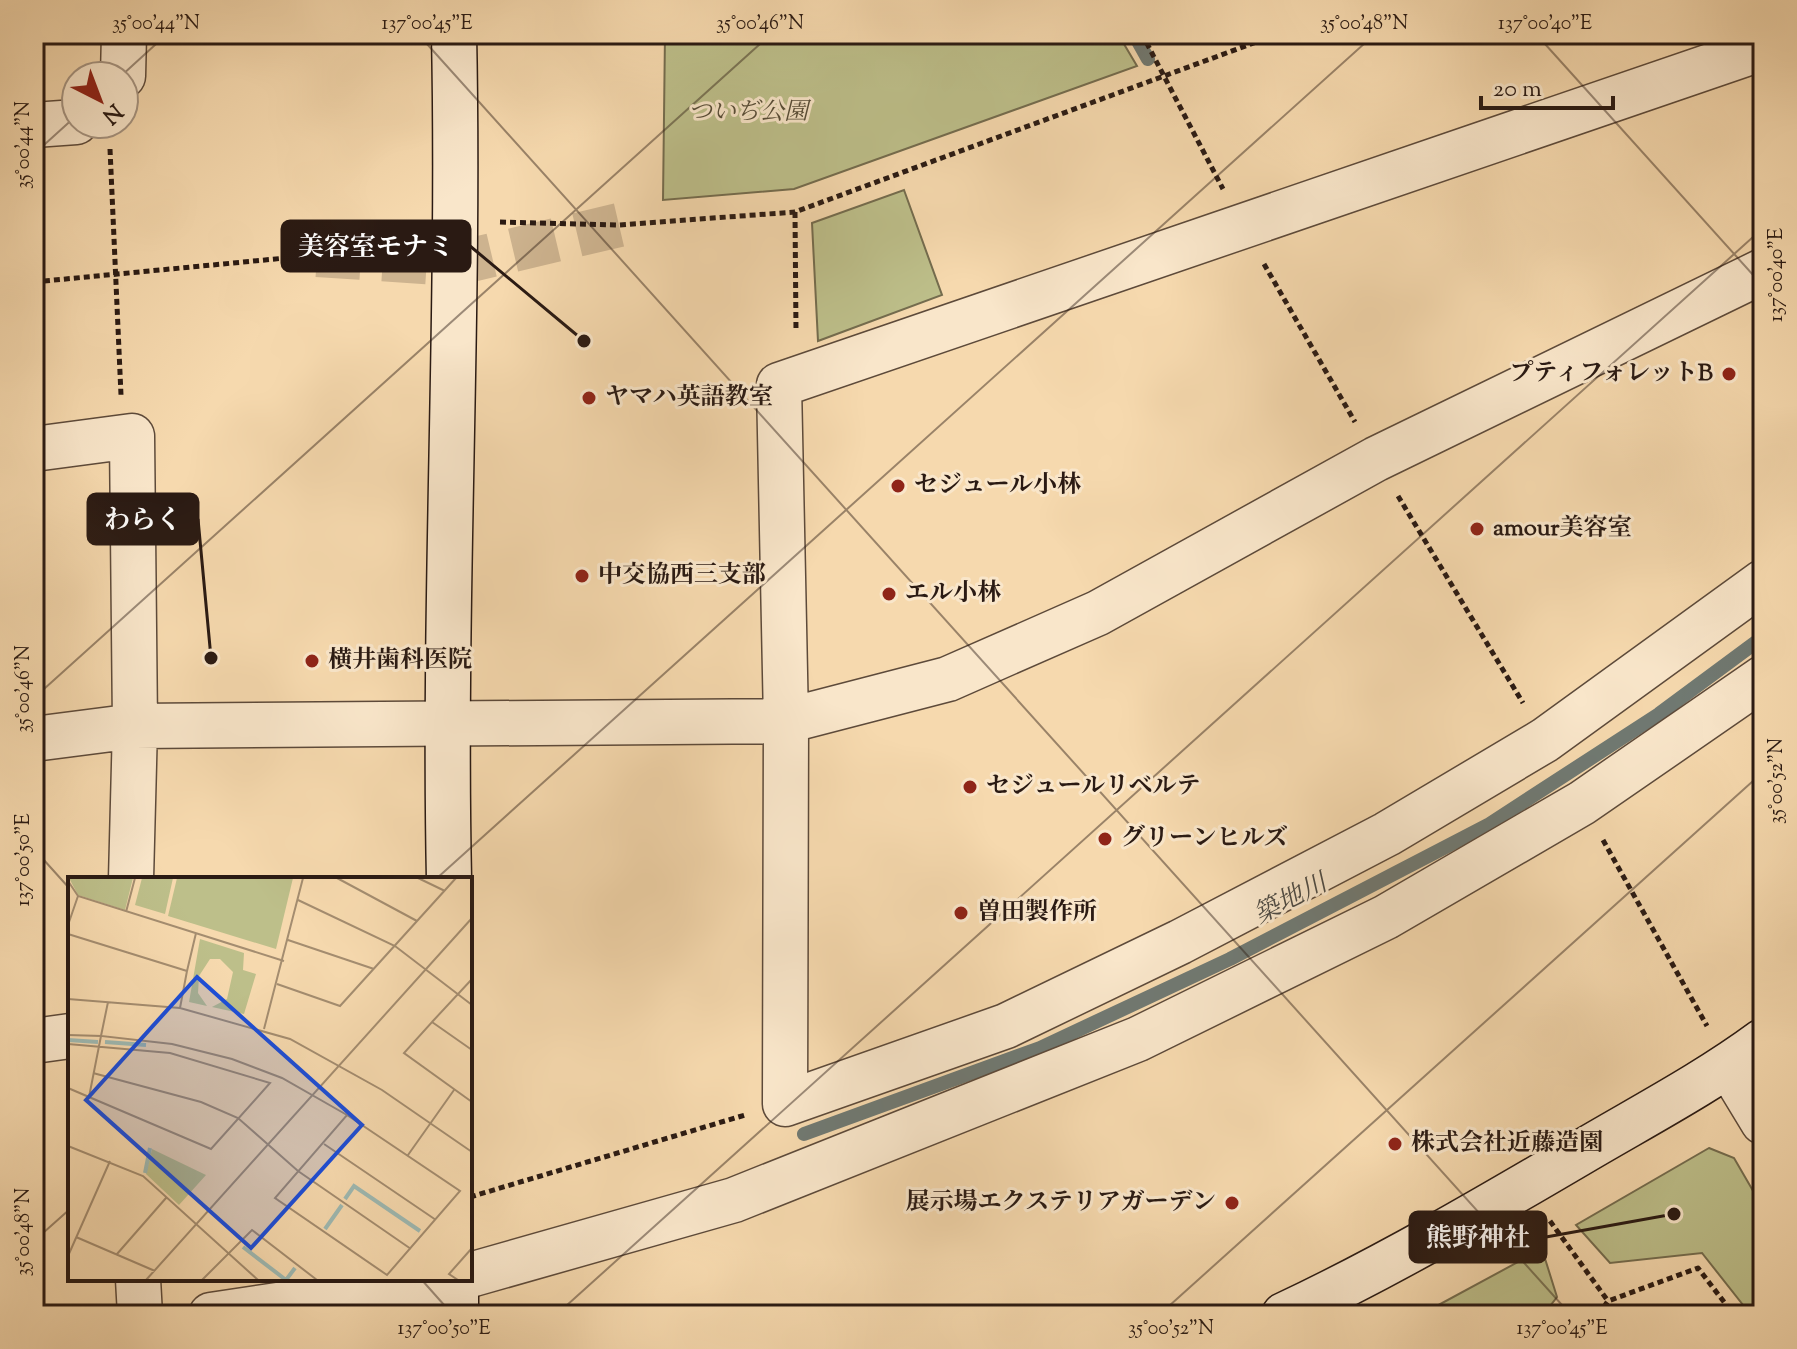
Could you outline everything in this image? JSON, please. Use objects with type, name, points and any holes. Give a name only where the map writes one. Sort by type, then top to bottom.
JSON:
[{"type":"street","points":[[123,60],[124,34]]},
{"type":"street","points":[[449,877],[446,723],[458,220],[454,34]]},
{"type":"street","points":[[1763,48],[1241,224],[779,385],[786,721],[785,1104],[1006,1026],[1180,942],[1387,834],[1545,740],[1763,582]]},
{"type":"street","points":[[34,125],[60,128]]},
{"type":"street","points":[[34,739],[135,726],[786,721],[948,679],[1098,613],[1376,459],[1763,271]]},
{"type":"street","points":[[34,449],[132,436],[135,726],[131,877]]},
{"type":"street","points":[[472,1274],[734,1200],[1138,1039],[1386,917],[1582,803],[1763,678]]},
{"type":"street","points":[[34,1041],[68,1036]]},
{"type":"street","points":[[1284,1315],[1339,1289],[1526,1185],[1746,1053],[1763,1122]]},
{"type":"street","points":[[138,1281],[140,1315]]},
{"type":"street","points":[[211,1315],[440,1281]]},
{"type":"street","points":[[454,1281],[456,1315]]},
{"type":"path","points":[[1142,34],[1241,224],[1376,459],[1545,740]]},
{"type":"path","points":[[34,282],[317,255],[458,220],[619,225],[795,212],[1278,34]]},
{"type":"path","points":[[95,140],[117,274],[123,438]]},
{"type":"path","points":[[795,212],[796,379]]},
{"type":"path","points":[[1582,803],[1746,1053]]},
{"type":"path","points":[[472,1196],[785,1104]]},
{"type":"path","points":[[1551,1222],[1608,1301]]},
{"type":"path","points":[[1598,1315],[1608,1301],[1698,1268],[1734,1315]]},
{"type":"green space","name":"ついぢ公園","points":[[665,34],[1118,34],[1137,66],[794,189],[663,200]]},
{"type":"green space","points":[[904,190],[942,295],[818,341],[812,223]]},
{"type":"green space","points":[[1709,1148],[1734,1158],[1763,1208],[1763,1315],[1751,1315],[1702,1253],[1610,1263],[1576,1225]]},
{"type":"green space","points":[[1542,1249],[1557,1297],[1543,1315],[1420,1315]]},
{"type":"waterway","points":[[1134,34],[1148,59]]},
{"type":"waterway","name":"築地川","points":[[804,1134],[1040,1048],[1230,959],[1488,825],[1659,714],[1763,637]]},
{"type":"tunnel","points":[[317,255],[454,264],[619,225]]},
{"type":"place","name":"美容室モナミ","points":[[584,341]]},
{"type":"place","name":"プティフォレットB","points":[[1729,374]]},
{"type":"place","name":"ヤマハ英語教室","points":[[589,398]]},
{"type":"place","name":"セジュール小林","points":[[898,486]]},
{"type":"place","name":"amour美容室","points":[[1477,529]]},
{"type":"place","name":"中交協西三支部","points":[[582,576]]},
{"type":"place","name":"エル小林","points":[[889,594]]},
{"type":"place","name":"わらく","points":[[211,658]]},
{"type":"place","name":"横井歯科医院","points":[[312,661]]},
{"type":"place","name":"セジュールリベルテ","points":[[970,787]]},
{"type":"place","name":"グリーンヒルズ","points":[[1105,839]]},
{"type":"place","name":"曽田製作所","points":[[961,913]]},
{"type":"place","name":"株式会社近藤造園","points":[[1395,1144]]},
{"type":"place","name":"展示場エクステリアガーデン","points":[[1232,1203]]},
{"type":"place","name":"熊野神社","points":[[1674,1214]]}]
